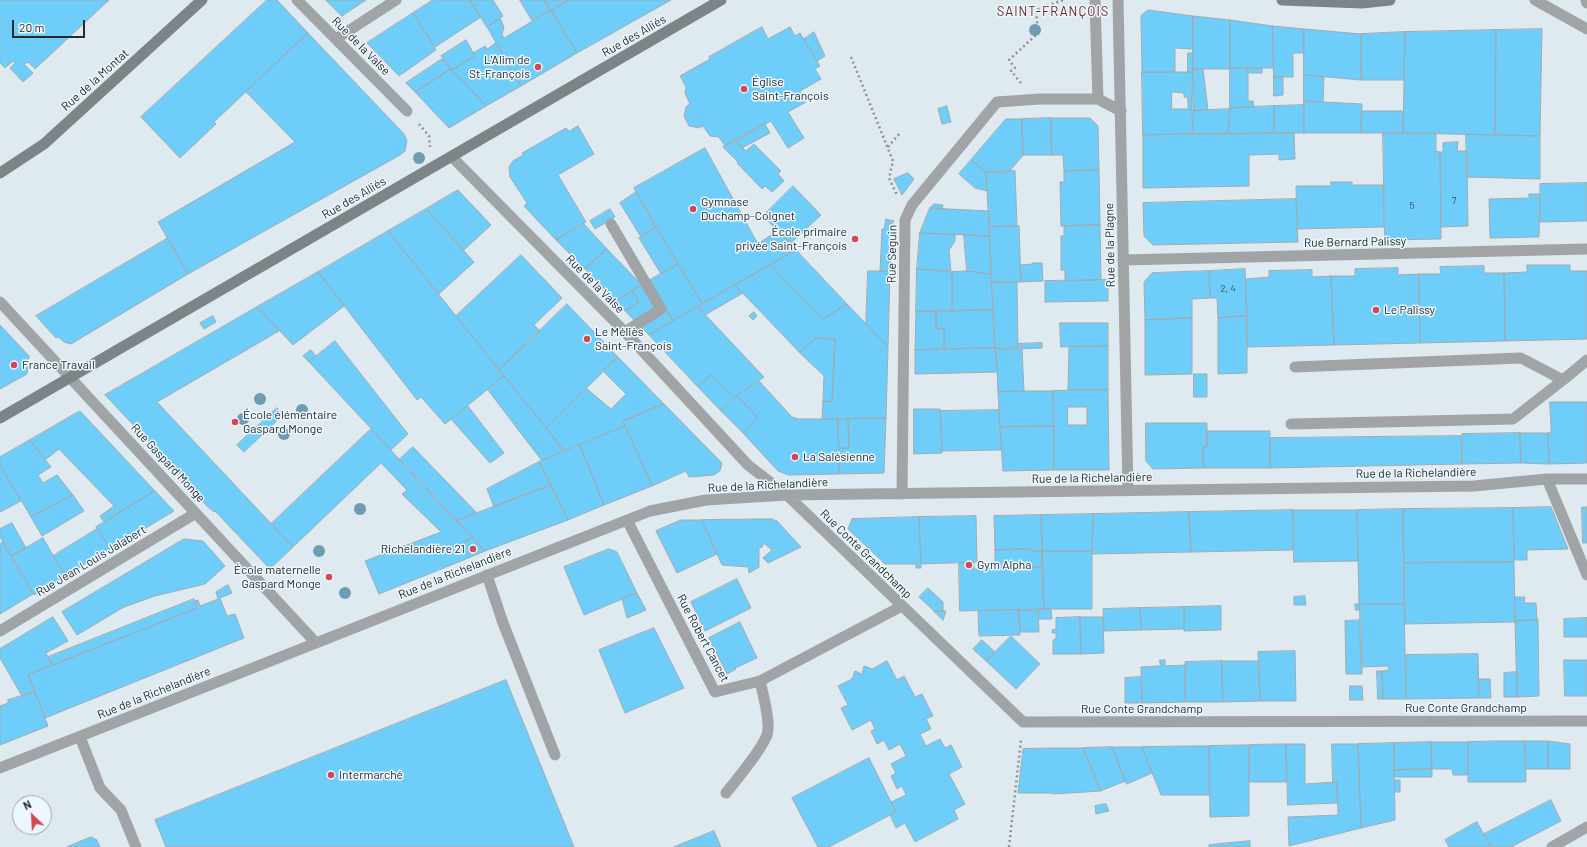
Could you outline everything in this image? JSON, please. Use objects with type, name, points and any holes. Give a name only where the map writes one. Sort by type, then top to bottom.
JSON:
[{"type":"main road","name":"Rue de la Montat","points":[[0,173],[44,144],[202,0]]},
{"type":"main road","name":"Rue des Alliés","points":[[0,418],[721,0]]},
{"type":"main road","points":[[1282,0],[1362,3],[1390,0]]},
{"type":"street","name":"Rue de la Valse","points":[[297,0],[406,110]]},
{"type":"street","points":[[336,39],[396,0]]},
{"type":"street","points":[[1095,0],[1098,99]]},
{"type":"street","name":"Rue de la Plagne","points":[[1118,0],[1128,490]]},
{"type":"street","points":[[1535,0],[1587,29]]},
{"type":"street","name":"Rue Seguin","points":[[902,494],[905,220],[912,205],[997,102],[1040,99],[1098,99],[1121,111]]},
{"type":"street","name":"Rue de la Valse","points":[[452,157],[625,332],[748,466],[787,495]]},
{"type":"street","points":[[611,224],[661,309],[625,332]]},
{"type":"street","name":"Rue Bernard Palissy","points":[[1123,260],[1587,249]]},
{"type":"street","name":"Rue Gaspard Monge","points":[[0,302],[316,643]]},
{"type":"street","points":[[1295,367],[1520,358],[1563,380]]},
{"type":"street","points":[[1291,424],[1513,419],[1587,360]]},
{"type":"street","points":[[1547,479],[1587,575]]},
{"type":"street","name":"Rue de la Richelandière","points":[[0,768],[650,511],[706,500],[787,495],[1474,486],[1547,479],[1587,479]]},
{"type":"street","name":"Rue Conte Grandchamp","points":[[787,495],[1023,722],[1587,721]]},
{"type":"street","name":"Rue Jean Louis Jalabert","points":[[0,631],[196,513]]},
{"type":"street","name":"Rue Robert Cancet","points":[[627,520],[715,692],[760,681],[902,606]]},
{"type":"street","points":[[487,575],[503,623],[555,755]]},
{"type":"street","points":[[726,793],[757,752],[767,735],[767,707],[760,681]]},
{"type":"street","points":[[80,737],[100,788],[121,810],[136,847]]},
{"type":"street","points":[[1552,847],[1587,827]]},
{"type":"path","points":[[1015,68],[1009,60],[1038,34],[1036,10],[1063,0]]},
{"type":"path","points":[[851,57],[888,147],[893,162],[889,178],[899,198]]},
{"type":"path","points":[[888,147],[900,133]]},
{"type":"path","points":[[1009,847],[1023,722]]},
{"type":"building","points":[[0,0],[109,0],[35,69],[28,62],[24,64],[33,73],[23,82],[10,68],[15,63],[13,61],[5,68],[0,63]]},
{"type":"building","points":[[267,0],[277,0],[308,33],[214,122],[216,124],[180,158],[141,117]]},
{"type":"building","points":[[326,0],[366,0],[342,16]]},
{"type":"building","points":[[433,0],[470,0],[481,17],[435,47],[413,13]]},
{"type":"building","points":[[470,0],[493,0],[503,16],[487,27]]},
{"type":"building","points":[[520,0],[544,0],[551,10],[532,20]]},
{"type":"building","points":[[544,0],[569,0],[551,11]]},
{"type":"building","points":[[569,0],[671,0],[577,53],[551,11]]},
{"type":"building","points":[[551,10],[577,53],[521,86],[487,27],[500,18],[504,27],[502,34],[504,38]]},
{"type":"building","points":[[1148,10],[1193,16],[1193,49],[1175,48],[1175,72],[1142,72],[1141,16]]},
{"type":"building","points":[[413,13],[436,50],[399,76],[367,43]]},
{"type":"building","points":[[1193,16],[1230,20],[1230,69],[1193,69]]},
{"type":"building","points":[[1230,20],[1273,26],[1273,68],[1230,68]]},
{"type":"building","points":[[1273,26],[1304,29],[1304,53],[1293,53],[1293,77],[1274,77]]},
{"type":"building","name":"Église Saint-François","points":[[762,27],[768,39],[790,27],[795,36],[800,33],[820,66],[815,69],[821,79],[800,91],[806,102],[788,112],[804,138],[788,148],[771,121],[725,146],[719,137],[710,136],[703,126],[699,128],[689,126],[684,116],[686,107],[690,104],[685,93],[686,87],[680,76],[710,59],[709,57]]},
{"type":"building","points":[[1304,29],[1361,34],[1361,80],[1304,75]]},
{"type":"building","points":[[1542,29],[1540,136],[1495,135],[1496,30]]},
{"type":"building","points":[[1496,30],[1495,135],[1403,133],[1405,32]]},
{"type":"building","points":[[814,32],[825,56],[817,61],[804,39]]},
{"type":"building","points":[[1405,32],[1404,80],[1361,80],[1361,34]]},
{"type":"building","points":[[308,33],[404,134],[407,141],[405,151],[188,274],[158,222],[295,142],[246,92]]},
{"type":"building","points":[[466,40],[475,56],[452,70],[441,56]]},
{"type":"building","points":[[496,43],[521,86],[486,106],[452,70],[475,56],[473,53],[485,46],[487,49]]},
{"type":"building","points":[[1188,53],[1193,53],[1193,72],[1188,72]]},
{"type":"building","points":[[442,59],[451,69],[415,92],[406,83]]},
{"type":"building","points":[[1230,68],[1248,68],[1248,101],[1253,101],[1254,107],[1230,108]]},
{"type":"building","points":[[1248,68],[1262,68],[1262,73],[1248,73]]},
{"type":"building","points":[[451,69],[486,106],[449,128],[415,92]]},
{"type":"building","points":[[1193,69],[1203,69],[1208,110],[1192,111]]},
{"type":"building","points":[[1142,72],[1193,72],[1193,134],[1143,135]],"holes":[[[1172,92],[1184,93],[1184,97],[1188,97],[1188,109],[1172,109]]]},
{"type":"building","points":[[1304,75],[1324,77],[1323,102],[1304,101]]},
{"type":"building","points":[[1274,77],[1283,77],[1283,95],[1274,96]]},
{"type":"building","points":[[1304,101],[1362,104],[1361,133],[1304,133]]},
{"type":"building","points":[[1304,105],[1304,133],[1274,133],[1274,106]]},
{"type":"building","points":[[947,106],[951,122],[942,124],[938,109]]},
{"type":"building","points":[[1274,106],[1274,133],[1228,134],[1230,108]]},
{"type":"building","points":[[1230,109],[1228,134],[1193,134],[1192,111]]},
{"type":"building","points":[[1362,111],[1404,111],[1403,133],[1361,133]]},
{"type":"building","points":[[1051,118],[1090,118],[1098,126],[1099,170],[1064,171],[1063,155],[1052,155]]},
{"type":"building","points":[[1051,118],[1052,155],[1023,155],[1022,119]]},
{"type":"building","points":[[1006,119],[1022,119],[1023,155],[1009,172],[986,172],[971,160]]},
{"type":"building","points":[[765,124],[770,133],[742,148],[735,140]]},
{"type":"building","points":[[578,126],[594,154],[558,175],[586,222],[556,240],[524,206],[527,203],[510,177],[509,167],[513,161],[523,155],[522,153],[566,128],[569,131]]},
{"type":"building","points":[[1294,133],[1295,159],[1279,160],[1279,154],[1249,155],[1249,186],[1143,188],[1143,135]]},
{"type":"building","points":[[1383,133],[1436,133],[1436,151],[1440,152],[1441,239],[1385,240]]},
{"type":"building","points":[[1466,134],[1540,136],[1540,179],[1467,177]]},
{"type":"building","points":[[735,140],[746,151],[754,144],[781,171],[778,174],[784,181],[772,192],[765,186],[762,189],[723,147]]},
{"type":"building","points":[[1458,142],[1457,151],[1467,151],[1468,226],[1441,227],[1440,152],[1443,152],[1443,143]]},
{"type":"building","name":"Gymnase Duchamp-Coignet","points":[[705,148],[758,244],[778,230],[796,250],[702,304],[634,188]]},
{"type":"building","points":[[971,160],[986,172],[987,191],[975,188],[959,174]]},
{"type":"building","points":[[1099,170],[1100,225],[1061,226],[1060,182],[1064,182],[1064,171]]},
{"type":"building","points":[[1015,171],[1017,226],[989,227],[986,172]]},
{"type":"building","points":[[908,173],[914,179],[902,195],[894,179]]},
{"type":"building","points":[[1331,182],[1352,182],[1352,185],[1384,185],[1384,227],[1297,229],[1296,186],[1331,186]]},
{"type":"building","points":[[1587,183],[1587,221],[1540,222],[1540,184]]},
{"type":"building","points":[[793,186],[821,215],[790,244],[763,216]]},
{"type":"building","points":[[458,190],[491,225],[464,250],[426,209]]},
{"type":"building","points":[[636,192],[656,227],[641,237],[620,203]]},
{"type":"building","points":[[1529,194],[1540,194],[1539,237],[1490,238],[1489,199],[1529,198]]},
{"type":"building","points":[[1296,199],[1298,242],[1153,245],[1144,236],[1143,203]]},
{"type":"building","points":[[934,204],[943,205],[942,209],[930,208]]},
{"type":"building","points":[[930,208],[989,211],[989,236],[920,233]]},
{"type":"building","points":[[426,209],[474,262],[439,294],[388,231]]},
{"type":"building","points":[[610,209],[615,217],[595,229],[590,221]]},
{"type":"building","points":[[886,219],[894,221],[891,225],[890,271],[880,271],[882,229],[884,229]]},
{"type":"building","points":[[584,224],[607,249],[585,269],[556,240]]},
{"type":"building","points":[[1100,225],[1101,280],[1065,281],[1065,270],[1061,270],[1061,236],[1064,236],[1064,226]]},
{"type":"building","points":[[1019,226],[1021,282],[992,282],[989,227]]},
{"type":"building","points":[[656,227],[678,264],[661,274],[639,238]]},
{"type":"building","points":[[388,231],[504,376],[445,424],[421,397],[417,400],[318,272]]},
{"type":"building","points":[[920,233],[955,234],[955,241],[949,250],[951,271],[917,269]]},
{"type":"building","points":[[964,235],[989,236],[991,274],[967,271]]},
{"type":"building","points":[[168,238],[188,274],[71,344],[64,342],[58,337],[56,338],[36,316]]},
{"type":"building","points":[[607,249],[642,285],[616,301],[585,269]]},
{"type":"building","points":[[796,250],[847,304],[823,319],[770,265]]},
{"type":"building","points":[[521,255],[562,298],[534,325],[540,331],[499,370],[456,316]]},
{"type":"building","points":[[1042,263],[1043,281],[1021,282],[1020,265]]},
{"type":"building","points":[[678,264],[702,304],[673,321],[650,280]]},
{"type":"building","points":[[770,265],[823,319],[847,304],[888,347],[886,418],[822,419],[823,401],[832,402],[835,339],[816,338],[800,353],[735,285]]},
{"type":"building","points":[[1527,265],[1570,265],[1570,271],[1587,271],[1587,339],[1505,341],[1504,273],[1527,272]]},
{"type":"building","name":"Le Palissy","points":[[1484,266],[1484,273],[1504,273],[1505,341],[1420,343],[1419,274],[1441,274],[1440,267]]},
{"type":"building","name":"Le Palissy","points":[[1398,268],[1398,275],[1419,274],[1420,343],[1334,345],[1331,276],[1355,276],[1355,269]]},
{"type":"building","points":[[917,269],[952,272],[952,311],[916,312]]},
{"type":"building","points":[[1245,269],[1247,316],[1218,318],[1217,298],[1210,298],[1209,271]]},
{"type":"building","points":[[1312,270],[1312,277],[1331,276],[1334,345],[1247,347],[1246,279],[1269,277],[1269,271]]},
{"type":"building","points":[[868,271],[890,271],[888,347],[866,324]]},
{"type":"building","points":[[967,271],[991,274],[993,310],[952,311],[952,272]]},
{"type":"building","points":[[1209,271],[1210,298],[1192,299],[1192,318],[1145,320],[1144,282],[1152,273]]},
{"type":"building","points":[[318,272],[344,306],[293,345],[257,307]]},
{"type":"building","points":[[650,280],[673,321],[649,335],[625,311],[639,302],[632,291]]},
{"type":"building","points":[[1108,280],[1108,301],[1045,302],[1045,281]]},
{"type":"building","points":[[992,282],[1017,282],[1018,349],[996,349]]},
{"type":"building","points":[[735,285],[743,293],[705,315],[698,307]]},
{"type":"building","points":[[632,291],[639,302],[625,311],[616,301]]},
{"type":"building","points":[[567,304],[618,357],[546,428],[499,370]]},
{"type":"building","points":[[257,307],[279,331],[157,402],[293,547],[270,569],[215,511],[214,512],[202,501],[204,500],[171,464],[169,466],[158,454],[160,453],[105,395]]},
{"type":"building","points":[[698,307],[764,377],[734,398],[711,375],[698,387],[649,335]]},
{"type":"building","points":[[993,310],[995,348],[944,349],[944,328],[936,329],[936,311]]},
{"type":"building","points":[[936,311],[936,329],[944,328],[944,349],[915,350],[916,312]]},
{"type":"building","points":[[754,312],[757,316],[753,320],[749,316]]},
{"type":"building","points":[[213,316],[216,322],[204,329],[200,323]]},
{"type":"building","points":[[1247,316],[1247,373],[1218,374],[1218,318]]},
{"type":"building","points":[[1192,318],[1192,374],[1145,375],[1145,320]]},
{"type":"building","points":[[1060,323],[1108,323],[1108,346],[1061,347]]},
{"type":"building","name":"France Travail","points":[[0,325],[29,356],[27,374],[0,389]]},
{"type":"building","points":[[816,338],[835,339],[832,402],[823,401],[824,376],[800,353]]},
{"type":"building","points":[[335,341],[408,434],[391,450],[309,362]]},
{"type":"building","points":[[1042,343],[1042,348],[1018,349],[1018,344]]},
{"type":"building","points":[[1108,346],[1108,390],[1068,390],[1069,347]]},
{"type":"building","points":[[995,348],[997,372],[915,374],[915,350]]},
{"type":"building","points":[[1022,348],[1024,391],[998,392],[996,349]]},
{"type":"building","points":[[311,350],[316,356],[309,362],[303,356]]},
{"type":"building","points":[[618,357],[664,404],[623,421],[625,426],[564,451],[546,428],[586,388],[611,409],[626,394],[603,371]]},
{"type":"building","points":[[1194,374],[1207,374],[1207,397],[1194,397]]},
{"type":"building","points":[[711,375],[734,398],[721,411],[698,387]]},
{"type":"building","points":[[504,376],[564,451],[542,461],[488,390]]},
{"type":"building","points":[[759,381],[792,417],[798,419],[838,419],[839,474],[788,475],[778,471],[743,433],[758,418],[737,396]]},
{"type":"building","points":[[1108,390],[1109,470],[1054,470],[1053,391]],"holes":[[[1068,407],[1087,407],[1087,425],[1068,425]]]},
{"type":"building","points":[[1053,391],[1054,426],[1000,427],[998,392]]},
{"type":"building","points":[[737,396],[758,418],[743,433],[721,411]]},
{"type":"building","points":[[1550,402],[1587,402],[1587,463],[1549,464],[1548,433],[1551,432]]},
{"type":"building","points":[[664,404],[722,463],[720,471],[714,475],[689,477],[686,471],[652,486],[623,421]]},
{"type":"building","points":[[468,406],[504,453],[490,463],[451,419]]},
{"type":"building","points":[[277,408],[283,415],[244,452],[237,445]]},
{"type":"building","points":[[914,409],[940,409],[942,453],[914,454]]},
{"type":"building","points":[[999,410],[1001,450],[942,451],[940,411]]},
{"type":"building","points":[[80,411],[155,491],[104,522],[100,516],[114,506],[59,449],[45,460],[30,440]]},
{"type":"building","points":[[886,418],[884,473],[839,474],[839,448],[849,448],[848,419]]},
{"type":"building","points":[[838,419],[848,419],[849,448],[839,448]]},
{"type":"building","points":[[1146,423],[1207,423],[1207,447],[1203,447],[1203,468],[1153,469],[1146,461]]},
{"type":"building","points":[[625,426],[652,486],[604,505],[580,445]]},
{"type":"building","points":[[1054,426],[1054,470],[1003,471],[1000,427]]},
{"type":"building","points":[[371,429],[472,537],[460,546],[471,557],[379,594],[365,561],[441,532],[402,494],[407,490],[381,463],[293,547],[271,524]]},
{"type":"building","points":[[1207,431],[1270,431],[1270,468],[1203,468],[1203,447],[1207,447]]},
{"type":"building","points":[[1520,433],[1548,433],[1549,464],[1521,463]]},
{"type":"building","points":[[1520,433],[1521,463],[1462,464],[1462,434]]},
{"type":"building","points":[[1461,436],[1462,464],[1270,468],[1270,438]]},
{"type":"building","points":[[30,440],[51,467],[38,475],[43,483],[57,475],[73,495],[31,517],[0,465],[0,457]]},
{"type":"building","points":[[580,445],[604,505],[568,520],[539,462]]},
{"type":"building","points":[[413,447],[477,513],[456,521],[399,460]]},
{"type":"building","points":[[539,462],[551,485],[494,507],[487,489]]},
{"type":"building","points":[[0,465],[21,501],[0,512]]},
{"type":"building","points":[[551,485],[568,520],[485,551],[456,521]]},
{"type":"building","points":[[155,491],[174,511],[111,549],[96,527]]},
{"type":"building","points":[[73,495],[84,511],[42,536],[31,517]]},
{"type":"building","points":[[1551,507],[1568,549],[1527,550],[1527,560],[1514,560],[1513,508]]},
{"type":"building","points":[[1582,507],[1587,507],[1587,543],[1583,543]]},
{"type":"building","points":[[1513,508],[1514,562],[1404,563],[1403,509]]},
{"type":"building","points":[[1403,509],[1404,604],[1359,604],[1357,510]]},
{"type":"building","points":[[1293,510],[1357,510],[1358,561],[1294,562]]},
{"type":"building","points":[[1293,510],[1293,550],[1191,552],[1189,512]]},
{"type":"building","points":[[1189,512],[1191,552],[1092,554],[1093,514]]},
{"type":"building","points":[[1093,514],[1092,551],[1042,551],[1041,515]]},
{"type":"building","points":[[1041,515],[1042,551],[1031,551],[1031,549],[995,550],[994,516]]},
{"type":"building","points":[[976,516],[977,562],[921,564],[919,517]]},
{"type":"building","points":[[919,517],[921,568],[916,568],[916,564],[885,564],[848,529],[852,519]]},
{"type":"building","points":[[772,519],[777,521],[801,547],[768,563],[763,558],[772,550],[763,544],[762,547],[759,548],[759,567],[749,573],[748,567],[722,565],[702,520]]},
{"type":"building","points":[[681,520],[702,520],[717,554],[677,573],[656,531]]},
{"type":"building","points":[[12,523],[26,548],[12,556],[0,537],[0,529]]},
{"type":"building","points":[[97,529],[111,549],[65,576],[53,556]]},
{"type":"building","name":"Richelandière 21","points":[[472,537],[485,551],[471,557],[460,546]]},
{"type":"building","points":[[43,538],[65,576],[34,595],[12,556]]},
{"type":"building","points":[[184,539],[203,541],[225,566],[205,584],[155,596],[124,607],[77,635],[62,612]]},
{"type":"building","points":[[3,542],[33,594],[0,614],[0,544]]},
{"type":"building","points":[[609,549],[617,552],[637,593],[584,615],[564,567]]},
{"type":"building","points":[[1031,549],[1031,551],[1042,551],[1043,567],[995,568],[995,550]]},
{"type":"building","points":[[1042,551],[1092,551],[1092,609],[1044,609]]},
{"type":"building","points":[[1514,562],[1515,622],[1405,624],[1404,563]]},
{"type":"building","points":[[959,563],[974,563],[974,569],[1043,567],[1044,609],[960,611]]},
{"type":"building","points":[[737,579],[751,608],[705,631],[691,602]]},
{"type":"building","points":[[228,585],[232,593],[220,598],[227,616],[235,614],[244,638],[45,718],[28,675],[197,608],[194,601],[198,600],[200,606],[218,599],[216,592]]},
{"type":"building","points":[[928,588],[943,602],[943,611],[934,611],[919,597]]},
{"type":"building","points":[[637,593],[646,610],[627,618],[622,599]]},
{"type":"building","points":[[1305,596],[1306,605],[1294,605],[1294,597]]},
{"type":"building","points":[[1515,597],[1525,597],[1524,603],[1536,603],[1537,620],[1515,621]]},
{"type":"building","points":[[194,599],[197,608],[52,665],[48,657]]},
{"type":"building","points":[[1355,604],[1360,604],[1361,610],[1356,610]]},
{"type":"building","points":[[1360,604],[1404,604],[1406,699],[1383,699],[1382,671],[1389,670],[1388,666],[1361,667]]},
{"type":"building","points":[[1221,606],[1221,630],[1184,631],[1184,607]]},
{"type":"building","points":[[1184,607],[1184,629],[1141,630],[1140,608]]},
{"type":"building","points":[[1140,608],[1141,630],[1104,631],[1103,609]]},
{"type":"building","points":[[1051,609],[1052,619],[1039,619],[1038,610]]},
{"type":"building","points":[[1019,610],[1038,610],[1039,632],[1020,632]]},
{"type":"building","points":[[1019,610],[1020,635],[979,636],[978,611]]},
{"type":"building","points":[[934,611],[946,611],[943,620]]},
{"type":"building","points":[[53,617],[68,641],[46,653],[52,665],[28,675],[35,692],[22,696],[0,658],[0,649]]},
{"type":"building","points":[[1080,617],[1103,617],[1104,653],[1081,654]]},
{"type":"building","points":[[1080,617],[1081,654],[1053,654],[1053,640],[1056,639],[1056,633],[1052,633],[1052,630],[1056,629],[1056,618]]},
{"type":"building","points":[[1587,618],[1587,637],[1564,637],[1564,619]]},
{"type":"building","points":[[1361,620],[1362,674],[1346,674],[1345,621]]},
{"type":"building","points":[[1538,620],[1539,696],[1517,697],[1515,621]]},
{"type":"building","points":[[740,622],[757,658],[735,668],[736,669],[727,674],[709,638]]},
{"type":"building","points":[[654,628],[684,688],[625,713],[599,650]]},
{"type":"building","points":[[1011,636],[1040,664],[1016,689],[986,661]]},
{"type":"building","points":[[982,640],[995,652],[986,661],[973,649]]},
{"type":"building","points":[[1295,651],[1296,701],[1260,701],[1258,652]]},
{"type":"building","points":[[1478,654],[1479,698],[1406,699],[1406,655]]},
{"type":"building","points":[[1160,660],[1165,660],[1165,666],[1185,665],[1185,702],[1142,703],[1141,667],[1160,666]]},
{"type":"building","points":[[1564,660],[1587,660],[1587,696],[1565,696]]},
{"type":"building","points":[[887,661],[897,680],[904,676],[915,697],[922,694],[933,716],[926,719],[931,729],[920,734],[926,746],[940,739],[945,748],[951,745],[962,767],[949,774],[965,804],[954,810],[958,819],[915,842],[905,823],[896,828],[890,815],[896,812],[891,802],[906,795],[902,786],[897,789],[891,776],[896,773],[891,764],[906,756],[900,744],[889,750],[884,740],[877,744],[871,731],[875,729],[871,720],[852,730],[841,708],[848,705],[838,686],[852,679],[855,671],[862,674],[864,666],[872,669]]},
{"type":"building","points":[[1222,661],[1223,702],[1185,702],[1185,662]]},
{"type":"building","points":[[1222,661],[1259,661],[1260,701],[1223,702]]},
{"type":"building","points":[[1377,671],[1382,671],[1383,699],[1378,699]]},
{"type":"building","points":[[1517,672],[1517,697],[1504,697],[1504,673]]},
{"type":"building","points":[[1141,677],[1142,703],[1125,703],[1125,678]]},
{"type":"building","points":[[1479,679],[1490,679],[1491,698],[1479,698]]},
{"type":"building","points":[[506,680],[574,847],[166,847],[155,820]]},
{"type":"building","points":[[1350,686],[1362,686],[1363,700],[1350,700]]},
{"type":"building","points":[[35,692],[48,726],[0,745],[0,706],[8,703],[8,700]]},
{"type":"building","points":[[1525,741],[1526,782],[1468,782],[1468,742]]},
{"type":"building","points":[[1525,741],[1548,741],[1548,769],[1526,769]]},
{"type":"building","points":[[1548,741],[1570,744],[1570,769],[1548,769]]},
{"type":"building","points":[[1431,742],[1432,769],[1394,770],[1394,743]]},
{"type":"building","points":[[1431,742],[1468,742],[1468,775],[1453,775],[1452,769],[1432,769]]},
{"type":"building","points":[[1394,743],[1395,820],[1361,828],[1358,744]]},
{"type":"building","points":[[1286,744],[1287,782],[1249,782],[1249,745]]},
{"type":"building","points":[[1286,744],[1305,744],[1305,784],[1337,782],[1337,803],[1288,805]]},
{"type":"building","points":[[1332,744],[1358,744],[1361,828],[1289,846],[1288,817],[1338,815],[1337,782],[1333,782]]},
{"type":"building","points":[[1249,745],[1249,816],[1210,817],[1209,746]]},
{"type":"building","points":[[1209,746],[1209,795],[1161,795],[1142,747]]},
{"type":"building","points":[[1112,747],[1142,747],[1152,773],[1127,784]]},
{"type":"building","points":[[1112,747],[1126,781],[1100,791],[1083,748]]},
{"type":"building","points":[[1083,748],[1101,791],[1052,794],[1018,793],[1023,749]]},
{"type":"building","points":[[869,758],[896,812],[829,847],[818,847],[792,798]]},
{"type":"building","points":[[1432,769],[1432,777],[1394,777],[1394,770]]},
{"type":"building","points":[[1395,780],[1400,780],[1400,792],[1395,792]]},
{"type":"building","points":[[1551,800],[1561,821],[1511,847],[1491,847],[1484,834]]},
{"type":"building","points":[[1106,804],[1109,811],[1096,814],[1095,806]]},
{"type":"building","points":[[1477,822],[1491,847],[1449,847],[1445,840]]},
{"type":"building","points":[[714,831],[721,847],[674,847]]},
{"type":"building","points":[[91,837],[97,840],[100,847],[67,847]]},
{"type":"building","points":[[1250,841],[1250,847],[1209,847],[1209,845]]},
{"type":"place","name":"L’Alim de St-François","points":[[538,67]]},
{"type":"place","name":"Église Saint-François","points":[[744,89]]},
{"type":"place","name":"Gymnase Duchamp-Coignet","points":[[693,209]]},
{"type":"place","name":"École primaire privée Saint-François","points":[[855,239]]},
{"type":"place","name":"Le Palissy","points":[[1376,310]]},
{"type":"place","name":"Le Méliès Saint-François","points":[[587,339]]},
{"type":"place","name":"France Travail","points":[[14,365]]},
{"type":"place","name":"École élémentaire Gaspard Monge","points":[[235,422]]},
{"type":"place","name":"La Salésienne","points":[[795,457]]},
{"type":"place","name":"Richelandière 21","points":[[473,549]]},
{"type":"place","name":"Gym Alpha","points":[[969,565]]},
{"type":"place","name":"École maternelle Gaspard Monge","points":[[329,577]]},
{"type":"place","name":"Intermarché","points":[[331,775]]},
{"type":"district","name":"SAINT-FRANÇOIS","points":[[1053,12]]}]
